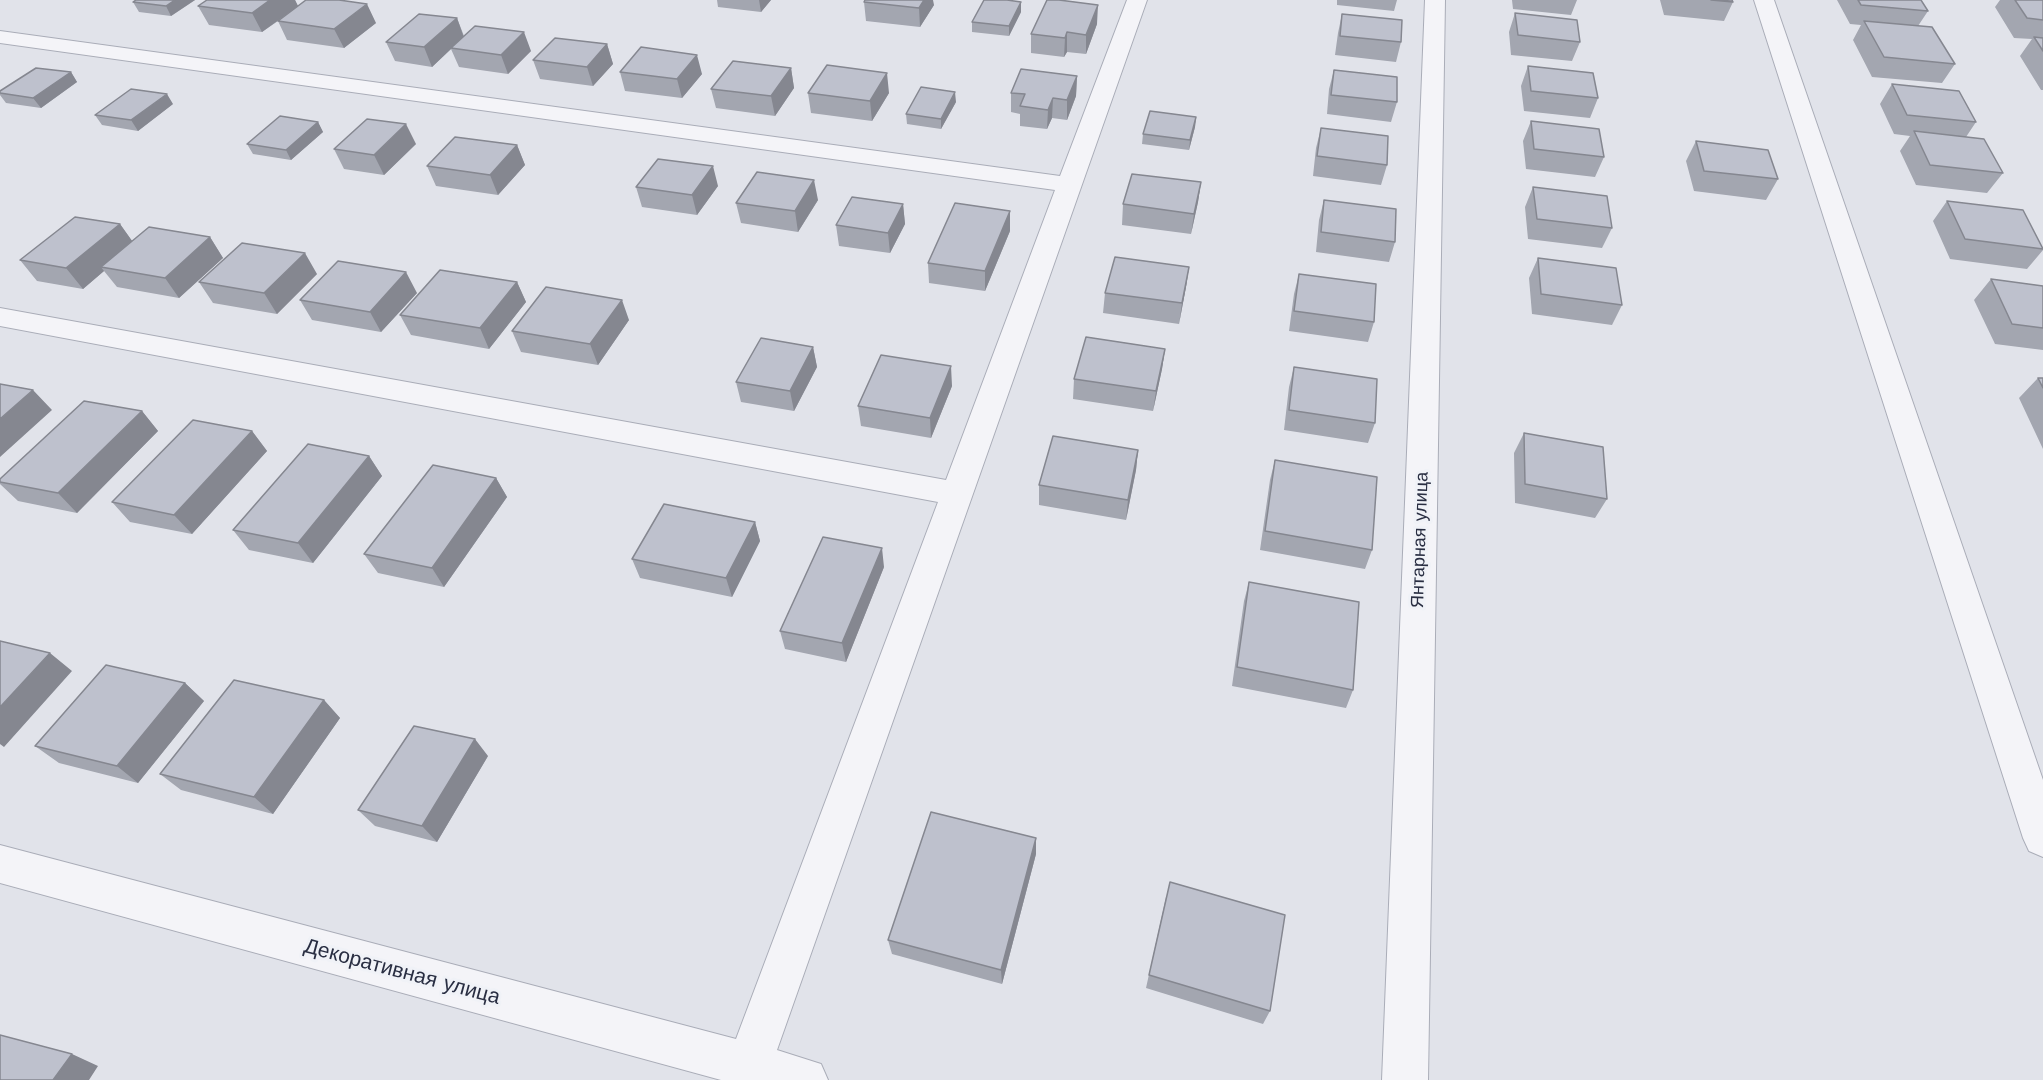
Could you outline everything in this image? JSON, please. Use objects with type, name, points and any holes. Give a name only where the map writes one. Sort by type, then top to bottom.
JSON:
[{"type":"street","points":[[749,1065],[1137,0]]},
{"type":"street","name":"Янтарная улица","points":[[1405,1080],[1435,0]]},
{"type":"street","points":[[1764,0],[2043,838]]},
{"type":"street","points":[[0,37],[1069,185]]},
{"type":"street","points":[[0,317],[957,494]]},
{"type":"street","name":"Декоративная улица","points":[[0,864],[804,1080]]},
{"type":"building","points":[[136,0],[175,0],[166,6],[133,2]]},
{"type":"building","points":[[207,0],[270,0],[252,13],[198,6]]},
{"type":"building","points":[[306,0],[339,0],[367,4],[334,29],[278,21]]},
{"type":"building","points":[[865,0],[924,0],[919,8],[864,2]]},
{"type":"building","points":[[984,0],[1021,2],[1009,26],[972,22]]},
{"type":"building","points":[[1047,0],[1098,5],[1086,35],[1067,32],[1065,38],[1031,34]]},
{"type":"building","points":[[1858,0],[1921,0],[1928,11],[1861,5]]},
{"type":"building","points":[[2015,0],[2043,0],[2043,20],[2027,18]]},
{"type":"building","points":[[1515,13],[1577,20],[1580,42],[1518,35]]},
{"type":"building","points":[[419,14],[457,18],[424,47],[386,42]]},
{"type":"building","points":[[1342,14],[1402,20],[1401,42],[1340,36]]},
{"type":"building","points":[[1864,21],[1932,27],[1955,64],[1884,57]]},
{"type":"building","points":[[475,26],[524,32],[501,55],[451,48]]},
{"type":"building","points":[[2034,37],[2043,38],[2043,51]]},
{"type":"building","points":[[555,38],[607,44],[587,67],[533,60]]},
{"type":"building","points":[[641,47],[697,55],[677,79],[620,72]]},
{"type":"building","points":[[733,61],[791,68],[771,96],[711,89]]},
{"type":"building","points":[[827,65],[887,73],[870,101],[808,93]]},
{"type":"building","points":[[1528,66],[1593,73],[1598,98],[1531,91]]},
{"type":"building","points":[[36,68],[71,72],[33,98],[0,93],[0,91]]},
{"type":"building","points":[[1021,69],[1077,76],[1067,100],[1053,98],[1048,110],[1020,106],[1025,94],[1011,93]]},
{"type":"building","points":[[1334,70],[1397,77],[1397,102],[1331,95]]},
{"type":"building","points":[[1892,84],[1959,91],[1976,122],[1907,115]]},
{"type":"building","points":[[921,87],[955,92],[941,119],[906,114]]},
{"type":"building","points":[[131,89],[167,94],[131,120],[95,115]]},
{"type":"building","points":[[1150,111],[1196,117],[1190,140],[1143,134]]},
{"type":"building","points":[[280,116],[318,122],[286,150],[247,144]]},
{"type":"building","points":[[367,119],[406,124],[374,155],[334,149]]},
{"type":"building","points":[[1531,121],[1599,129],[1604,157],[1534,149]]},
{"type":"building","points":[[1321,128],[1388,136],[1387,165],[1317,156]]},
{"type":"building","points":[[1914,131],[1984,139],[2003,173],[1930,165]]},
{"type":"building","points":[[455,137],[517,145],[490,175],[427,166]]},
{"type":"building","points":[[1696,141],[1768,150],[1778,179],[1704,171]]},
{"type":"building","points":[[658,159],[713,166],[692,195],[636,187]]},
{"type":"building","points":[[757,172],[814,180],[795,211],[736,203]]},
{"type":"building","points":[[1132,174],[1201,182],[1194,214],[1123,204]]},
{"type":"building","points":[[1533,187],[1607,196],[1612,228],[1537,219]]},
{"type":"building","points":[[852,197],[903,204],[888,233],[836,225]]},
{"type":"building","points":[[1324,200],[1396,209],[1395,242],[1321,232]]},
{"type":"building","points":[[1947,201],[2023,210],[2043,249],[1965,239]]},
{"type":"building","points":[[955,203],[1010,211],[985,271],[928,263]]},
{"type":"building","points":[[75,217],[120,224],[66,268],[20,260]]},
{"type":"building","points":[[149,227],[210,237],[165,278],[101,267]]},
{"type":"building","points":[[242,243],[305,253],[264,293],[199,282]]},
{"type":"building","points":[[1115,257],[1189,267],[1182,303],[1105,293]]},
{"type":"building","points":[[1538,258],[1616,268],[1622,305],[1541,294]]},
{"type":"building","points":[[338,261],[406,272],[370,312],[300,300]]},
{"type":"building","points":[[440,270],[517,282],[480,328],[400,315]]},
{"type":"building","points":[[1299,274],[1376,284],[1374,322],[1294,311]]},
{"type":"building","points":[[1991,279],[2043,286],[2043,328],[2012,324]]},
{"type":"building","points":[[546,287],[622,300],[590,344],[512,331]]},
{"type":"building","points":[[1086,337],[1165,349],[1156,391],[1074,379]]},
{"type":"building","points":[[761,338],[813,347],[790,391],[736,382]]},
{"type":"building","points":[[881,355],[951,366],[930,418],[858,406]]},
{"type":"building","points":[[1294,367],[1377,379],[1375,423],[1289,410]]},
{"type":"building","points":[[2038,378],[2043,378],[2043,388]]},
{"type":"building","points":[[0,384],[33,390],[0,419]]},
{"type":"building","points":[[84,401],[142,411],[58,493],[0,482],[0,479]]},
{"type":"building","points":[[193,420],[252,431],[174,515],[112,502]]},
{"type":"building","points":[[1524,433],[1603,447],[1607,499],[1525,484]]},
{"type":"building","points":[[1053,436],[1138,450],[1128,500],[1039,485]]},
{"type":"building","points":[[308,444],[369,456],[298,543],[233,530]]},
{"type":"building","points":[[1275,460],[1377,477],[1372,550],[1265,531]]},
{"type":"building","points":[[433,465],[496,478],[432,568],[364,554]]},
{"type":"building","points":[[664,504],[755,522],[726,578],[632,559]]},
{"type":"building","points":[[823,537],[882,548],[842,643],[780,631]]},
{"type":"building","points":[[1249,582],[1359,602],[1353,690],[1237,667]]},
{"type":"building","points":[[0,641],[50,653],[0,707]]},
{"type":"building","points":[[106,665],[185,683],[117,766],[35,746]]},
{"type":"building","points":[[234,680],[324,700],[254,797],[160,774]]},
{"type":"building","points":[[414,726],[475,739],[422,826],[358,810]]},
{"type":"building","points":[[931,812],[1036,838],[1001,970],[888,940]]},
{"type":"building","points":[[1170,882],[1285,915],[1270,1011],[1149,975]]},
{"type":"building","points":[[0,1035],[72,1054],[53,1080],[0,1080]]}]
